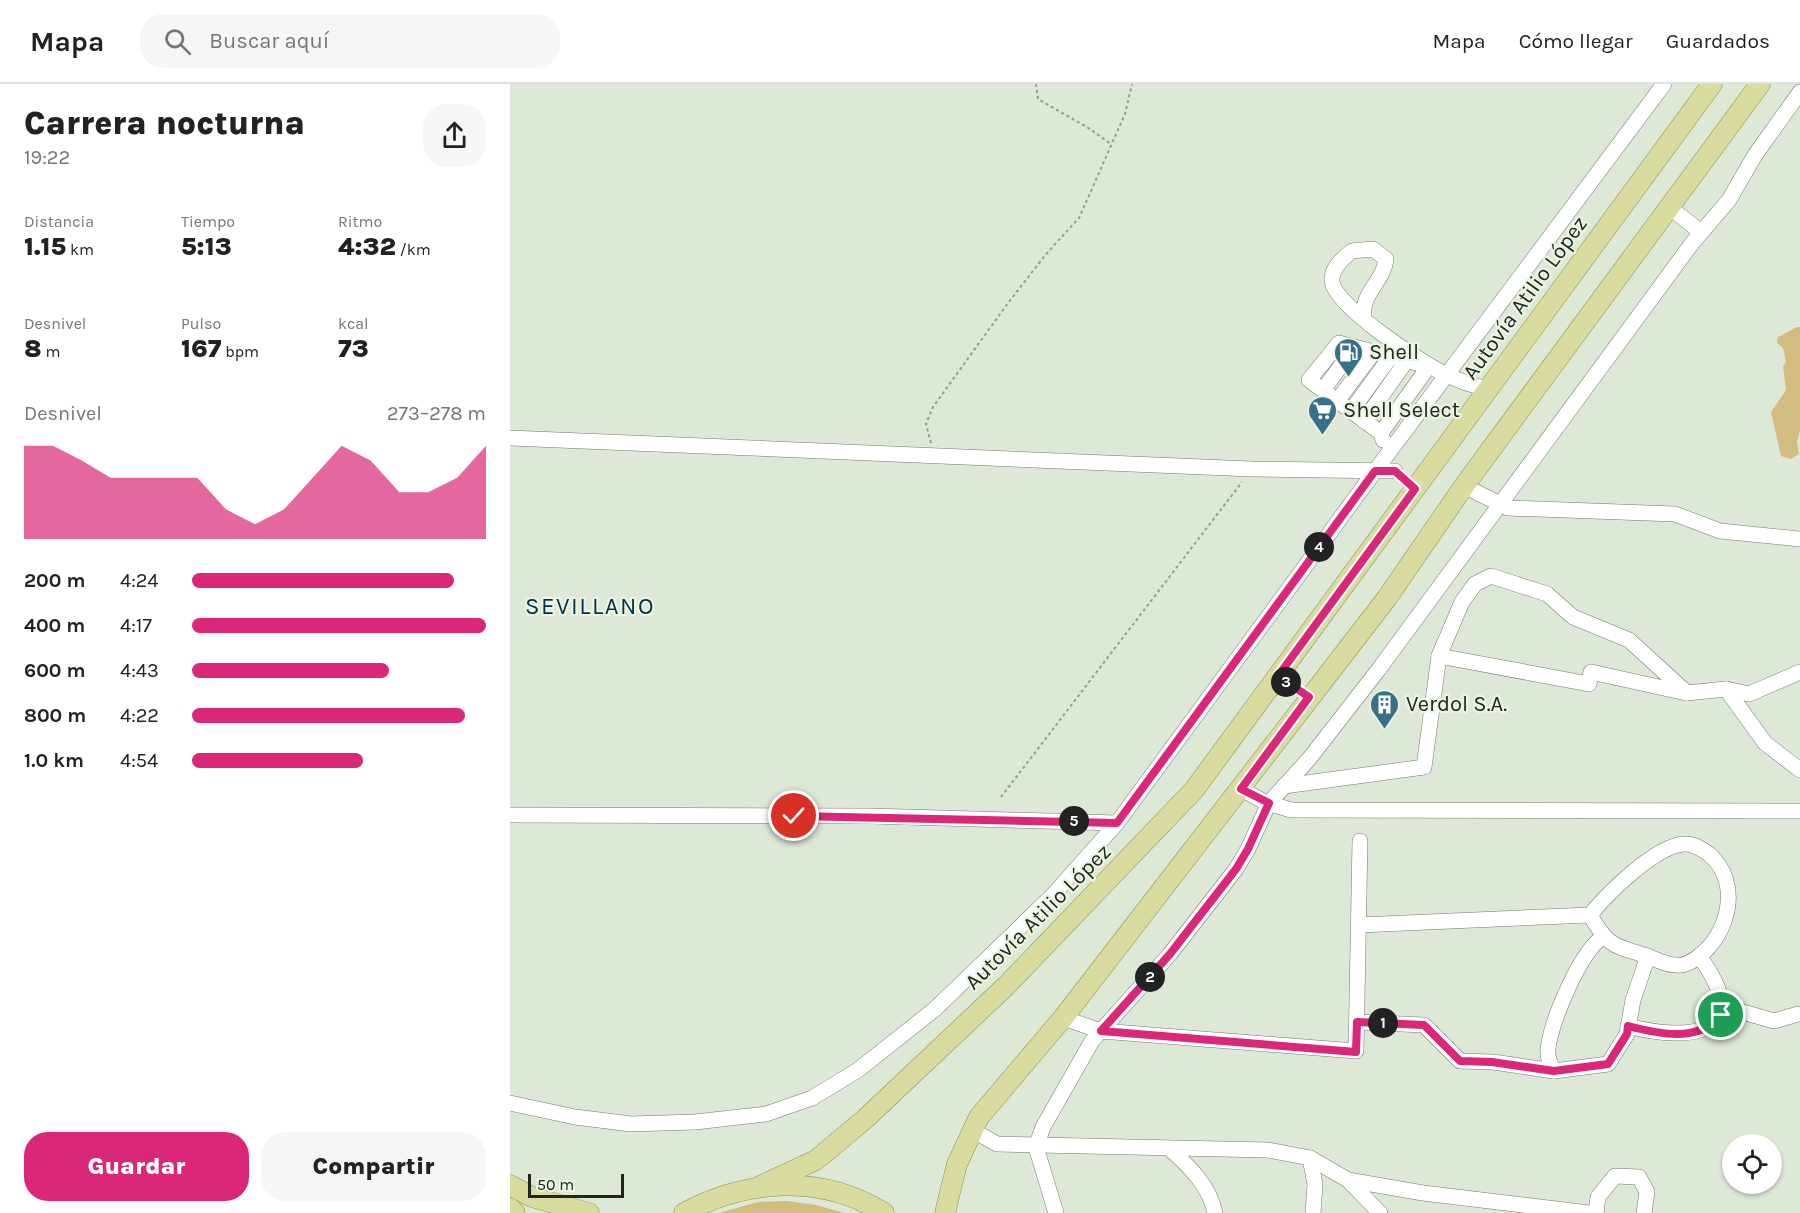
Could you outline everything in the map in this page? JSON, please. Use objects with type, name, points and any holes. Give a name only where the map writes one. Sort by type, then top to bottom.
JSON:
[{"type":"main road","name":"Autovía Atilio López","points":[[760,1186],[816,1160],[865,1119],[1006,986],[1194,790],[1712,84]]},
{"type":"main road","points":[[945,1213],[957,1164],[979,1117],[1063,1018],[1387,598],[1464,486],[1760,84]]},
{"type":"main road","points":[[510,1185],[532,1197],[589,1213]]},
{"type":"main road","name":"Autovía Atilio López","points":[[684,1213],[731,1192],[760,1186],[792,1185],[823,1188],[853,1197],[884,1213]]},
{"type":"main road","points":[[510,1208],[515,1213]]},
{"type":"street","points":[[510,1103],[575,1117],[631,1124],[695,1122],[766,1114],[812,1098],[858,1070],[935,1009],[1053,895],[1117,823],[1375,471],[1664,84]]},
{"type":"street","points":[[1056,1213],[1036,1147],[1043,1126],[1092,1041],[1170,954],[1236,869],[1269,803],[1309,759],[1379,669],[1701,232],[1729,200],[1795,109],[1800,92]]},
{"type":"street","points":[[1669,207],[1701,232]]},
{"type":"street","points":[[1364,320],[1362,308],[1366,297],[1386,265],[1386,259],[1373,249],[1352,250],[1335,269],[1332,280],[1336,292],[1347,306],[1364,320],[1429,366],[1474,387],[1489,389]]},
{"type":"street","points":[[1415,489],[1395,471],[1381,433],[1309,380],[1339,343],[1429,366]]},
{"type":"street","points":[[1337,401],[1374,352]]},
{"type":"street","points":[[1351,411],[1391,356]]},
{"type":"street","points":[[1364,421],[1407,360]]},
{"type":"street","points":[[1381,433],[1429,366]]},
{"type":"street","points":[[510,438],[1252,469],[1395,471]]},
{"type":"street","points":[[1464,486],[1508,508],[1675,514],[1720,531],[1800,539]]},
{"type":"street","points":[[1284,786],[1424,767],[1439,656],[1462,602],[1475,584],[1491,576],[1547,594],[1573,617],[1629,640],[1687,693]]},
{"type":"street","points":[[1439,656],[1589,684],[1591,672],[1687,693],[1726,689],[1749,694],[1800,672]]},
{"type":"street","points":[[1726,689],[1765,743],[1800,770]]},
{"type":"street","points":[[1241,789],[1269,803],[1291,810],[1800,811]]},
{"type":"street","points":[[510,815],[871,816],[1117,823]]},
{"type":"street","points":[[1063,1018],[1101,1031],[1356,1052],[1360,840]]},
{"type":"street","points":[[1359,925],[1590,915],[1607,895],[1649,861],[1683,844],[1696,846],[1715,861],[1729,893],[1724,926],[1710,949],[1679,966],[1612,946],[1590,915]]},
{"type":"street","points":[[1554,1071],[1550,1064],[1548,1051],[1553,1028],[1585,954],[1604,936]]},
{"type":"street","points":[[1357,1022],[1424,1025],[1460,1061],[1492,1062],[1554,1071],[1608,1064],[1627,1034],[1633,1000],[1648,956]]},
{"type":"street","points":[[1628,1026],[1655,1033],[1696,1032],[1714,1023],[1721,1015],[1721,993],[1699,956]]},
{"type":"street","points":[[1722,1006],[1774,1021],[1798,1014]]},
{"type":"street","points":[[972,1130],[997,1144],[1171,1150],[1268,1150],[1310,1158],[1348,1180],[1380,1213]]},
{"type":"street","points":[[1171,1150],[1194,1171],[1213,1203],[1215,1213]]},
{"type":"street","points":[[1310,1158],[1315,1184],[1313,1213]]},
{"type":"street","points":[[1596,1213],[1598,1197],[1615,1176],[1639,1177],[1647,1192],[1644,1213]]},
{"type":"street","points":[[1348,1180],[1423,1193],[1589,1213]]},
{"type":"path","points":[[1036,84],[1038,99],[1111,144]]},
{"type":"path","points":[[954,456],[931,442],[926,424],[933,407],[1008,303],[1047,253],[1079,218],[1125,114],[1132,84]]},
{"type":"path","points":[[1001,797],[1122,635],[1252,469]]},
{"type":"shaded area","points":[[1800,327],[1800,430],[1797,442],[1799,454],[1791,459],[1781,456],[1771,412],[1786,390],[1783,366],[1786,362],[1783,348],[1777,343],[1778,337]]},
{"type":"shaded area","points":[[787,1201],[816,1205],[845,1213],[719,1213],[758,1202]]},
{"type":"place","name":"Shell","points":[[1348,378]]},
{"type":"place","name":"Shell Select","points":[[1322,436]]},
{"type":"place","name":"Verdol S.A.","points":[[1385,730]]},
{"type":"district","name":"SEVILLANO","points":[[590,606]]},
{"type":"route","points":[[794,816],[1117,823],[1375,471],[1395,471],[1415,489],[1278,676],[1309,697],[1241,789],[1269,803],[1248,849],[1236,869],[1170,954],[1101,1031],[1356,1052],[1357,1022],[1424,1025],[1460,1061],[1492,1062],[1554,1071],[1608,1064],[1627,1034],[1628,1026],[1655,1033],[1696,1032],[1714,1023],[1721,1015]]}]
